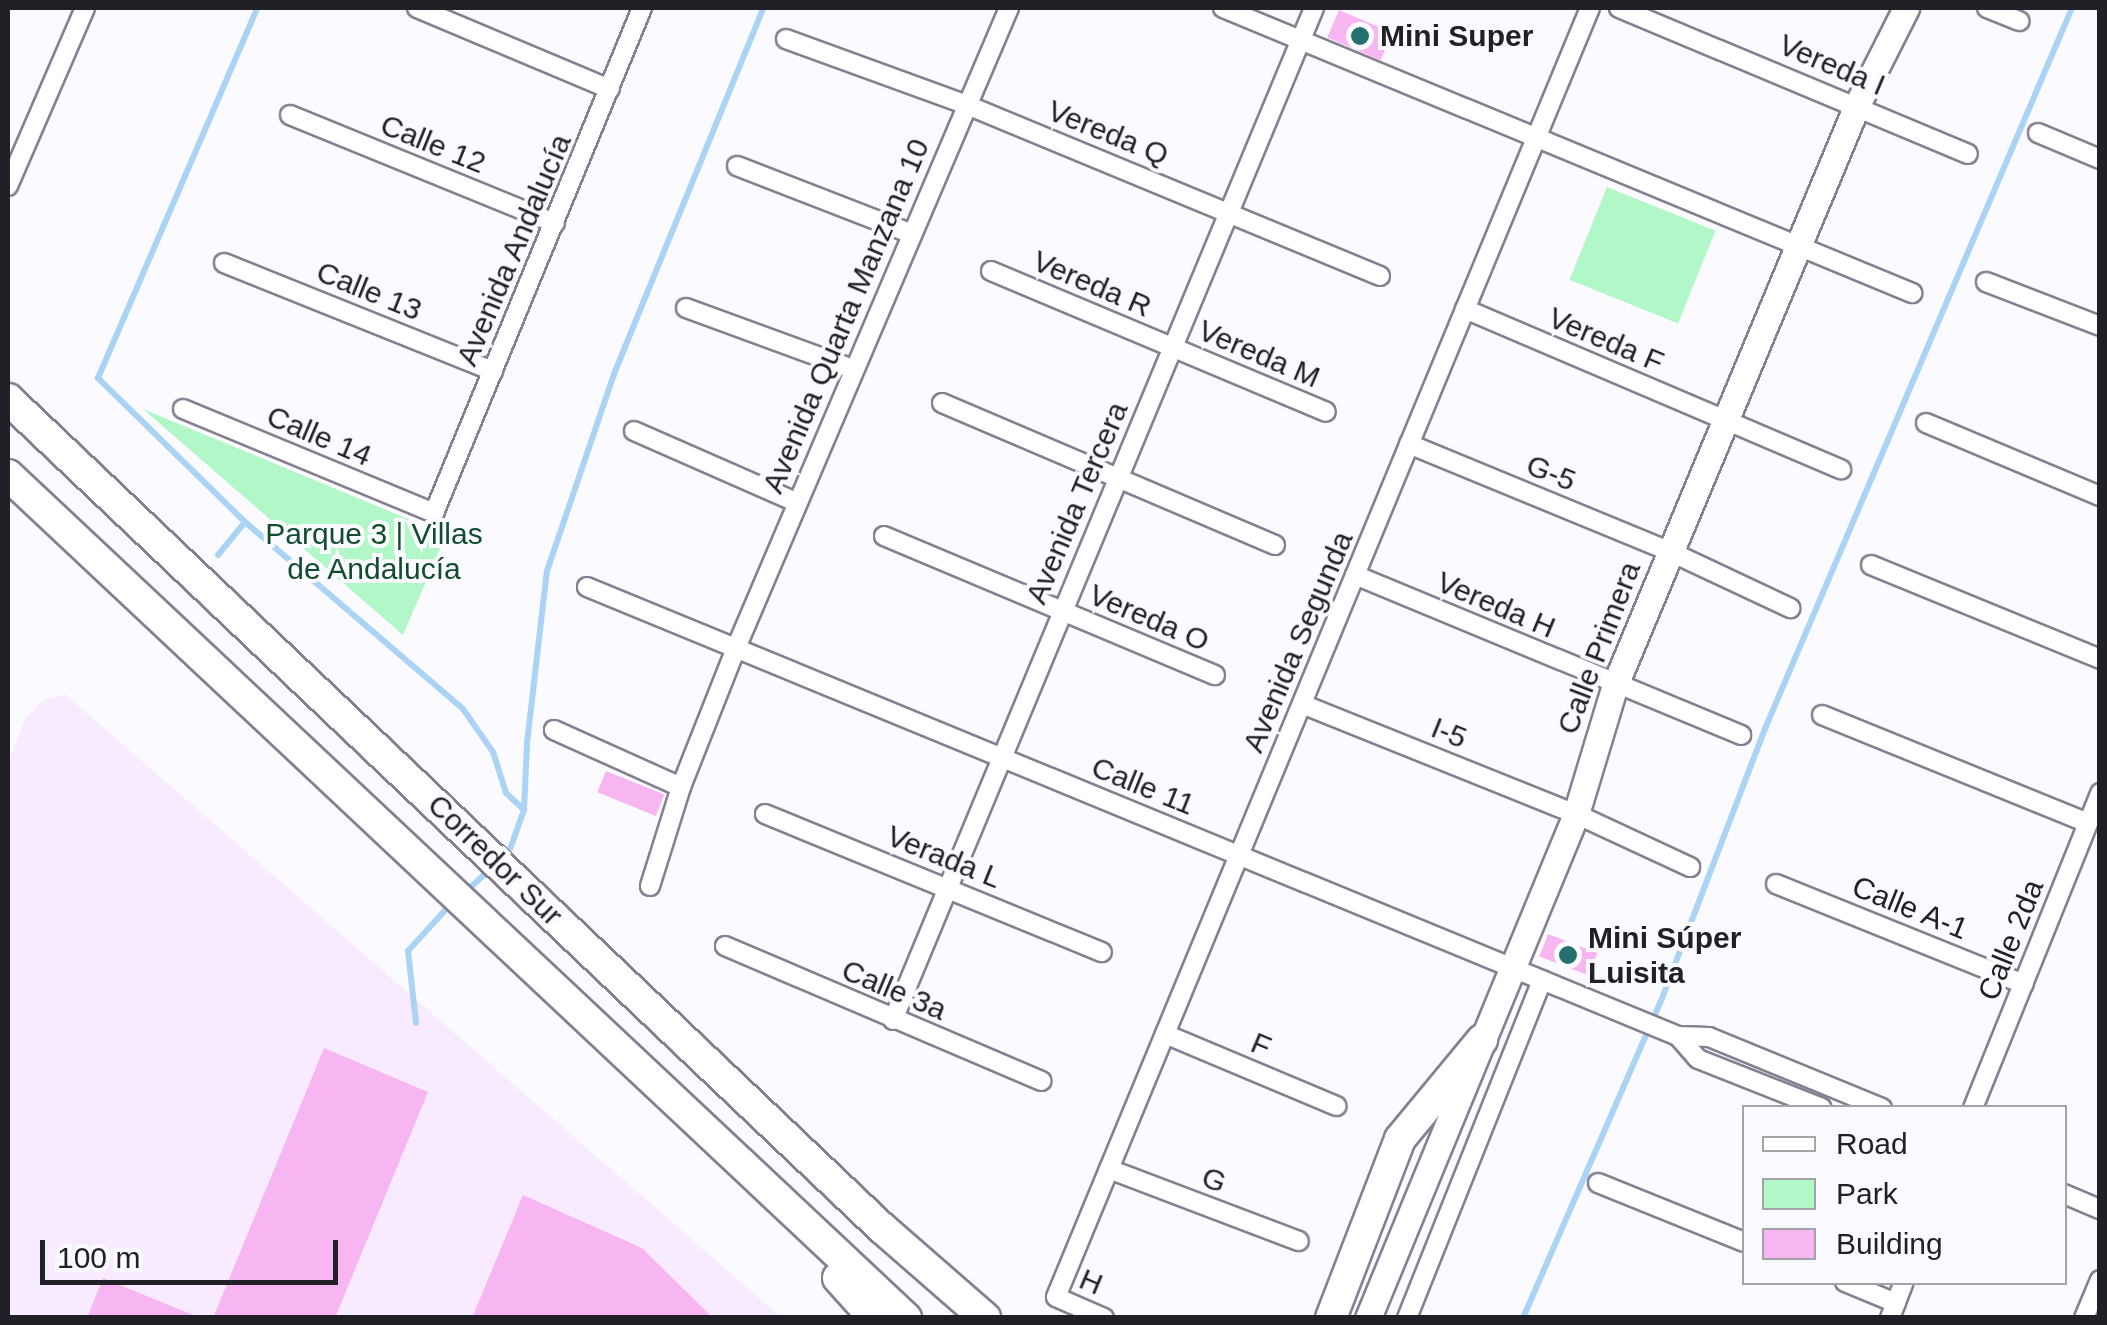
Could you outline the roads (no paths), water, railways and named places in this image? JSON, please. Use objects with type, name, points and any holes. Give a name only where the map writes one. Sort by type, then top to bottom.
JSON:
[{"type":"highway","name":"Corredor Sur","points":[[8,400],[882,1228],[985,1318]]},
{"type":"highway","name":"Corredor Sur","points":[[8,475],[906,1318]]},
{"type":"highway","points":[[1332,1318],[1400,1138],[1482,1040]]},
{"type":"highway","points":[[694,1121],[874,1318]]},
{"type":"highway","points":[[882,1228],[1004,1318]]},
{"type":"street","points":[[8,186],[85,8]]},
{"type":"street","points":[[417,8],[610,89]]},
{"type":"street","name":"Avenida Andalucía","points":[[434,513],[642,8]]},
{"type":"street","name":"Avenida Quarta Manzana 10","points":[[650,886],[681,786],[736,648],[1009,8]]},
{"type":"street","points":[[1223,8],[1912,293]]},
{"type":"street","name":"Avenida Tercera","points":[[892,1020],[1314,8]]},
{"type":"street","name":"Avenida Segunda","points":[[1056,1297],[1590,8]]},
{"type":"street","name":"Vereda I","points":[[1620,8],[1968,154]]},
{"type":"street","name":"Calle Primera","points":[[1368,1318],[1576,814],[1615,685],[1857,105],[1906,8]]},
{"type":"street","points":[[1987,8],[2020,21]]},
{"type":"street","name":"Vereda Q","points":[[786,40],[967,105],[1380,276]]},
{"type":"street","name":"Calle 12","points":[[290,115],[555,223]]},
{"type":"street","points":[[2038,132],[2100,159]]},
{"type":"street","points":[[737,166],[912,234]]},
{"type":"street","name":"Calle 13","points":[[224,263],[493,371]]},
{"type":"street","name":"Vereda R","points":[[991,270],[1172,347]]},
{"type":"street","points":[[1986,282],[2100,326]]},
{"type":"street","points":[[686,308],[853,369]]},
{"type":"street","name":"Vereda F","points":[[1465,309],[1841,469]]},
{"type":"street","name":"Vereda M","points":[[1172,347],[1326,412]]},
{"type":"street","points":[[942,403],[1275,545]]},
{"type":"street","name":"Calle 14","points":[[183,409],[434,513]]},
{"type":"street","points":[[1926,422],[2100,496]]},
{"type":"street","points":[[634,431],[796,502]]},
{"type":"street","name":"G-5","points":[[1410,444],[1671,552],[1790,608]]},
{"type":"street","name":"Vereda O","points":[[884,536],[1215,676]]},
{"type":"street","points":[[1871,564],[2100,659]]},
{"type":"street","name":"Vereda H","points":[[1355,575],[1741,735]]},
{"type":"street","name":"Calle 11","points":[[587,587],[1670,1033],[1709,1038],[1874,1105]]},
{"type":"street","name":"I-5","points":[[1302,704],[1576,814],[1690,867]]},
{"type":"street","points":[[1822,715],[2088,823]]},
{"type":"street","points":[[554,730],[681,786]]},
{"type":"street","name":"Calle 2da","points":[[1974,1105],[2100,794]]},
{"type":"street","name":"Verada L","points":[[765,814],[1102,952]]},
{"type":"street","name":"Calle A-1","points":[[1776,884],[2024,984]]},
{"type":"street","name":"Calle 3a","points":[[726,946],[1042,1082]]},
{"type":"street","points":[[1407,1318],[1542,980]]},
{"type":"street","name":"Calle 11","points":[[1670,1033],[1698,1059],[1813,1104],[1812,1080]]},
{"type":"street","name":"F","points":[[1165,1034],[1336,1106]]},
{"type":"street","name":"G","points":[[1109,1169],[1299,1241]]},
{"type":"street","points":[[1598,1184],[1742,1241]]},
{"type":"street","points":[[2067,1195],[2100,1209]]},
{"type":"street","points":[[2084,1318],[2100,1280]]},
{"type":"street","points":[[1851,1285],[1893,1310],[1903,1285]]},
{"type":"street","name":"H","points":[[1056,1297],[1104,1318]]},
{"type":"waterway","points":[[218,555],[245,522],[98,378],[257,8]]},
{"type":"waterway","points":[[510,849],[524,810],[527,743],[547,571],[614,374],[763,8]]},
{"type":"waterway","points":[[1523,1318],[1661,1001],[1764,731],[2072,8]]},
{"type":"waterway","points":[[245,522],[463,709],[493,752],[506,793],[524,810]]},
{"type":"waterway","points":[[468,890],[489,870]]},
{"type":"waterway","points":[[416,1023],[408,951],[448,907]]},
{"type":"place","name":"Mini Super","points":[[1360,36]]},
{"type":"place","name":"Mini Súper Luisita","points":[[1568,955]]},
{"type":"park label","name":"Parque 3 | Villas de Andalucía","points":[[374,551]]}]
